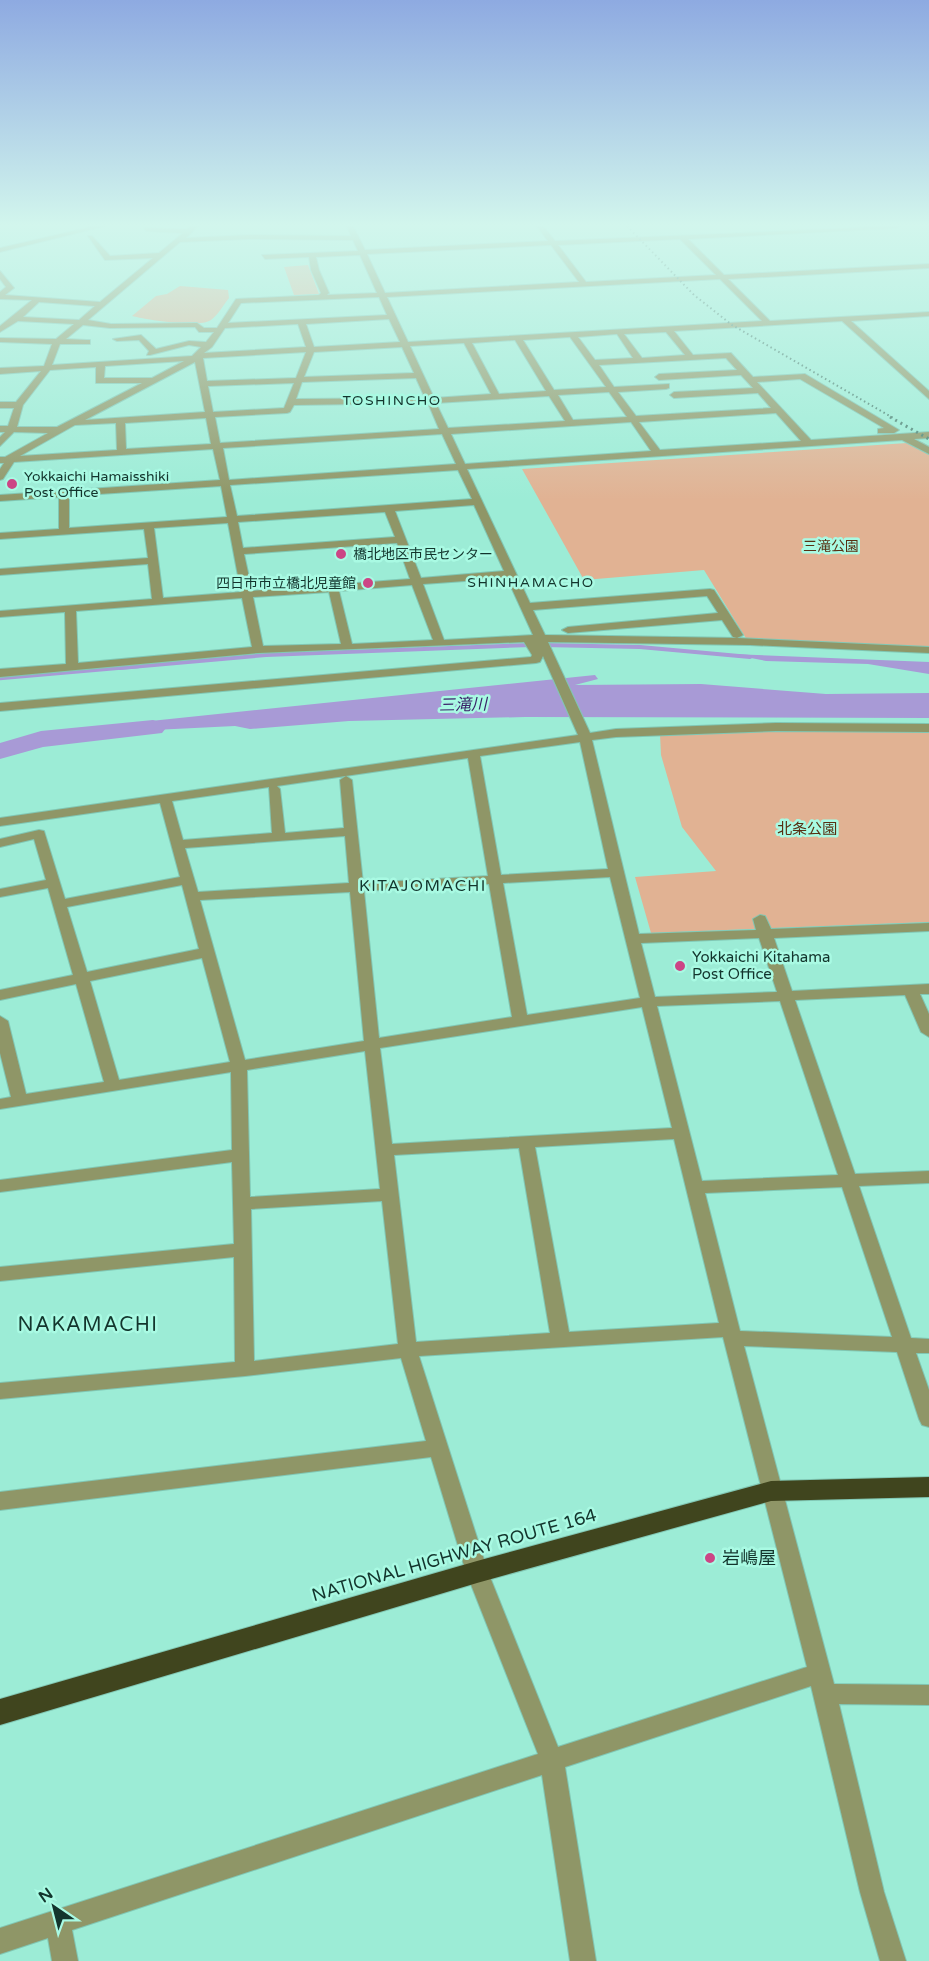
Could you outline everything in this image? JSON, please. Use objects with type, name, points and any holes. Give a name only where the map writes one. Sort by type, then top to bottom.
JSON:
[{"type":"highway","name":"NATIONAL HIGHWAY ROUTE 164","points":[[0,1712],[477,1572],[771,1491],[929,1487]]},
{"type":"street","points":[[0,330],[19,318]]},
{"type":"street","points":[[0,443],[11,430],[19,405],[47,368],[56,343],[85,318]]},
{"type":"street","points":[[0,477],[5,460],[198,357],[221,333],[230,318]]},
{"type":"street","points":[[16,320],[143,327],[197,325],[202,330],[221,333],[302,323],[384,318]]},
{"type":"street","points":[[0,707],[536,660],[538,655],[527,607],[392,318]]},
{"type":"street","points":[[763,318],[768,323]]},
{"type":"street","points":[[0,371],[405,344],[871,318]]},
{"type":"street","points":[[844,319],[929,396]]},
{"type":"street","points":[[72,423],[287,410],[311,350],[303,333],[302,323]]},
{"type":"street","points":[[668,329],[691,357]]},
{"type":"street","points":[[619,332],[682,406],[778,410]]},
{"type":"street","points":[[573,335],[654,450]]},
{"type":"street","points":[[117,339],[141,337],[154,352]]},
{"type":"street","points":[[518,338],[571,424]]},
{"type":"street","points":[[0,340],[87,342]]},
{"type":"street","points":[[466,341],[497,397]]},
{"type":"street","points":[[103,363],[189,343],[209,345]]},
{"type":"street","points":[[592,363],[728,355],[805,440]]},
{"type":"street","points":[[198,357],[258,650]]},
{"type":"street","points":[[103,363],[99,381],[155,380]]},
{"type":"street","points":[[203,384],[418,375]]},
{"type":"street","points":[[659,377],[802,376],[894,430],[805,440]]},
{"type":"street","points":[[291,402],[430,400],[666,386]]},
{"type":"street","points":[[5,460],[633,420],[682,406],[760,390]]},
{"type":"street","points":[[0,405],[19,405]]},
{"type":"street","points":[[120,420],[123,453]]},
{"type":"street","points":[[0,429],[58,430]]},
{"type":"street","points":[[0,498],[462,466],[654,450],[929,435]]},
{"type":"street","points":[[904,437],[929,451]]},
{"type":"street","points":[[64,494],[64,531]]},
{"type":"street","points":[[0,536],[478,502]]},
{"type":"street","points":[[389,508],[440,644]]},
{"type":"street","points":[[148,525],[158,601]]},
{"type":"street","points":[[238,551],[401,540]]},
{"type":"street","points":[[0,572],[153,561]]},
{"type":"street","points":[[0,614],[512,574]]},
{"type":"street","points":[[333,587],[347,647]]},
{"type":"street","points":[[527,607],[710,592],[737,635]]},
{"type":"street","points":[[70,608],[72,668]]},
{"type":"street","points":[[535,640],[724,616]]},
{"type":"street","points":[[535,640],[584,734],[616,873],[731,1333],[822,1684],[872,1892],[893,1961]]},
{"type":"street","points":[[0,674],[258,650],[535,640],[750,642],[929,650]]},
{"type":"street","points":[[0,822],[473,753],[584,734],[704,728],[929,728]]},
{"type":"street","points":[[473,753],[520,1019]]},
{"type":"street","points":[[346,780],[372,1043],[408,1351],[477,1572],[552,1761],[582,1961]]},
{"type":"street","points":[[274,789],[279,837]]},
{"type":"street","points":[[165,799],[239,1065],[245,1369]]},
{"type":"street","points":[[178,844],[351,832]]},
{"type":"street","points":[[0,843],[39,834],[113,1086]]},
{"type":"street","points":[[193,896],[616,873]]},
{"type":"street","points":[[59,904],[188,880]]},
{"type":"street","points":[[0,893],[53,883]]},
{"type":"street","points":[[760,919],[929,1419]]},
{"type":"street","points":[[634,939],[929,927]]},
{"type":"street","points":[[0,995],[208,952]]},
{"type":"street","points":[[0,1104],[520,1019],[649,1001],[929,989]]},
{"type":"street","points":[[911,990],[929,1032]]},
{"type":"street","points":[[0,1021],[20,1101]]},
{"type":"street","points":[[386,1150],[681,1132]]},
{"type":"street","points":[[526,1142],[561,1340]]},
{"type":"street","points":[[0,1186],[241,1155]]},
{"type":"street","points":[[696,1187],[929,1177]]},
{"type":"street","points":[[242,1204],[389,1194]]},
{"type":"street","points":[[0,1274],[243,1250]]},
{"type":"street","points":[[0,1391],[245,1369],[408,1351],[561,1340],[731,1333],[929,1346]]},
{"type":"street","points":[[0,1501],[437,1448]]},
{"type":"street","points":[[0,1941],[552,1761],[822,1684],[929,1695]]},
{"type":"street","points":[[58,1923],[65,1961]]},
{"type":"green space","points":[[141,318],[214,318],[196,323],[173,323]]},
{"type":"green space","name":"三滝公園","points":[[922,442],[929,446],[929,648],[747,640],[704,570],[584,580],[522,469]]},
{"type":"green space","name":"北条公園","points":[[772,729],[929,730],[929,922],[651,933],[635,877],[716,871],[682,827],[661,755],[660,734]]},
{"type":"water","points":[[730,654],[929,662],[929,674],[868,664],[766,661]]},
{"type":"water","points":[[595,675],[598,679],[575,685],[701,684],[826,694],[929,693],[929,718],[525,717],[349,721],[250,729],[235,726],[52,735],[122,724]]},
{"type":"waterway","points":[[120,668],[266,655],[531,645]]},
{"type":"waterway","points":[[543,645],[640,647],[750,657]]},
{"type":"waterway","points":[[0,678],[138,666]]},
{"type":"waterway","name":"三滝川","points":[[0,751],[41,739],[153,728]]},
{"type":"railway","points":[[723,318],[893,418]]},
{"type":"railway","points":[[890,417],[929,439]]},
{"type":"place","name":"Yokkaichi Hamaisshiki Post Office","points":[[12,484]]},
{"type":"place","name":"橋北地区市民センター","points":[[341,554]]},
{"type":"place","name":"四日市市立橋北児童館","points":[[368,583]]},
{"type":"place","name":"Yokkaichi Kitahama Post Office","points":[[680,966]]},
{"type":"place","name":"岩嶋屋","points":[[710,1558]]},
{"type":"district","name":"TOSHINCHO","points":[[392,400]]},
{"type":"district","name":"SHINHAMACHO","points":[[531,582]]},
{"type":"district","name":"KITAJOMACHI","points":[[423,886]]},
{"type":"district","name":"NAKAMACHI","points":[[88,1325]]}]
